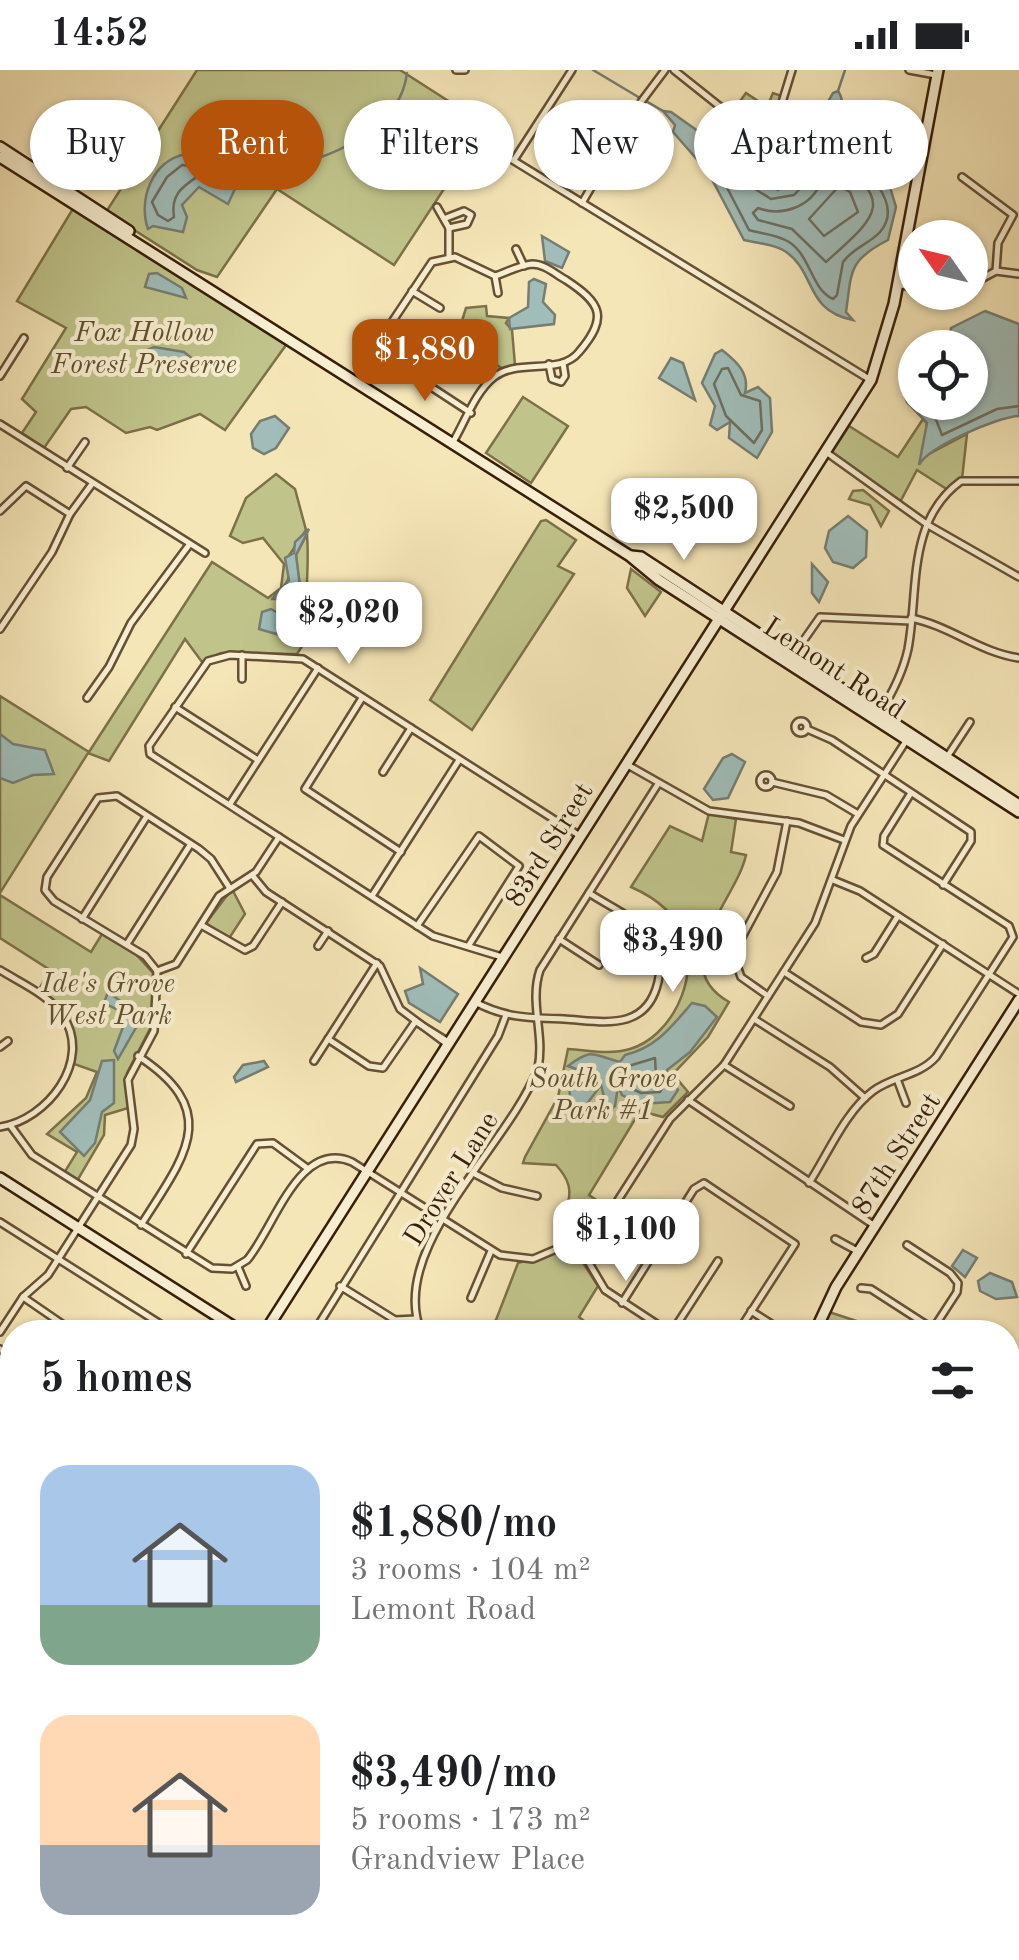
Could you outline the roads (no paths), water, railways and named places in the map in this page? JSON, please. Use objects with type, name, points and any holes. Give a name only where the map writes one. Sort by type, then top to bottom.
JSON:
[{"type":"main road","name":"83rd Street","points":[[273,1320],[870,380],[885,342],[937,73]]},
{"type":"main road","name":"Lemont Road","points":[[0,147],[630,556],[641,557],[721,615],[944,761],[1013,800],[1019,812]]},
{"type":"main road","name":"Lemont Road","points":[[0,156],[151,248]]},
{"type":"main road","name":"Lemont Road","points":[[721,615],[792,657],[877,717]]},
{"type":"main road","name":"87th Street","points":[[822,1320],[859,1252],[1019,997]]},
{"type":"main road","points":[[0,1178],[223,1320]]},
{"type":"street","points":[[514,159],[572,70]]},
{"type":"street","points":[[582,204],[640,102],[665,70]]},
{"type":"street","points":[[674,70],[748,129],[766,134],[776,122],[792,70]]},
{"type":"street","points":[[909,70],[937,73]]},
{"type":"street","points":[[514,162],[870,380]]},
{"type":"street","points":[[962,178],[1013,215],[998,243],[996,271]]},
{"type":"street","points":[[437,207],[449,228],[449,256]]},
{"type":"street","points":[[446,218],[464,210],[471,215],[467,224],[449,228]]},
{"type":"street","points":[[516,249],[524,266]]},
{"type":"street","points":[[452,442],[497,375],[516,367],[563,363],[575,357],[598,317],[592,298],[546,268],[524,266],[495,276],[449,256],[433,262],[386,336],[388,354],[398,365],[470,413]]},
{"type":"street","points":[[988,275],[996,271],[1019,274]]},
{"type":"street","points":[[495,276],[498,293]]},
{"type":"street","points":[[412,291],[440,308]]},
{"type":"street","points":[[0,376],[24,338]]},
{"type":"street","points":[[549,364],[552,379],[561,382],[565,376],[563,363]]},
{"type":"street","points":[[0,424],[204,553]]},
{"type":"street","points":[[68,468],[85,442]]},
{"type":"street","points":[[826,452],[928,525],[1019,576]]},
{"type":"street","points":[[877,717],[902,669],[917,552],[928,525],[962,481],[1019,482]]},
{"type":"street","points":[[0,630],[54,549],[70,514],[93,484]]},
{"type":"street","points":[[0,511],[26,486],[70,514]]},
{"type":"street","points":[[86,698],[109,667],[131,623],[189,546]]},
{"type":"street","points":[[792,657],[820,617],[931,623],[980,648],[1019,658]]},
{"type":"street","points":[[242,655],[242,680]]},
{"type":"street","points":[[503,958],[444,940],[417,926],[148,750],[204,664],[221,656],[294,656],[580,836]]},
{"type":"street","points":[[230,805],[318,668]]},
{"type":"street","points":[[363,697],[306,789],[400,852]]},
{"type":"street","points":[[175,707],[258,760]]},
{"type":"street","points":[[944,761],[970,722]]},
{"type":"street","points":[[383,772],[412,728]]},
{"type":"street","points":[[807,729],[832,740],[972,835],[943,885]]},
{"type":"street","points":[[10,1125],[27,1152],[212,1268],[238,1266],[252,1254],[307,1168],[336,1157],[368,1172],[511,1259],[533,1259],[576,1241],[604,1222],[670,1120],[724,1065],[815,922],[844,840],[908,737]]},
{"type":"street","points":[[372,896],[460,760]]},
{"type":"street","points":[[626,764],[709,811],[788,821],[844,840]]},
{"type":"street","points":[[772,782],[826,795],[858,814]]},
{"type":"street","name":"Drover Lane","points":[[416,1319],[414,1291],[418,1267],[536,1074],[541,1050],[536,982],[658,784]]},
{"type":"street","points":[[809,1183],[865,1098],[930,1063],[1013,931],[882,842],[911,793]]},
{"type":"street","points":[[8,1320],[23,1298],[44,1281],[132,1142],[134,1118],[128,1086],[138,1056],[156,1023],[157,971],[127,944],[82,918],[45,890],[47,877],[104,794],[117,796],[212,859],[229,887]]},
{"type":"street","points":[[82,918],[147,816]]},
{"type":"street","points":[[768,996],[740,976],[733,954],[775,877],[788,821]]},
{"type":"street","points":[[417,926],[476,836],[519,864],[469,945]]},
{"type":"street","points":[[157,971],[176,964],[229,887],[252,875],[279,837]]},
{"type":"street","points":[[127,944],[190,844]]},
{"type":"street","points":[[252,875],[282,902],[377,963],[386,971],[400,1009],[448,1043]]},
{"type":"street","points":[[832,880],[943,944],[1019,997]]},
{"type":"street","points":[[475,1002],[506,1015],[539,1020],[614,1024],[639,1012],[657,986],[659,958],[647,933],[589,893]]},
{"type":"street","points":[[201,925],[245,950],[253,946],[282,902]]},
{"type":"street","points":[[866,958],[874,954],[898,916]]},
{"type":"street","points":[[318,946],[328,931]]},
{"type":"street","points":[[559,940],[599,965]]},
{"type":"street","points":[[784,972],[861,1022],[880,1026],[898,1014],[943,944]]},
{"type":"street","points":[[314,1061],[377,963]]},
{"type":"street","points":[[0,970],[58,1010],[73,1043],[71,1066],[60,1088],[10,1125],[0,1127]]},
{"type":"street","points":[[321,1320],[498,1036],[506,1015]]},
{"type":"street","points":[[754,1019],[830,1067],[865,1098]]},
{"type":"street","points":[[328,1039],[369,1066],[383,1068],[415,1022]]},
{"type":"street","points":[[0,1047],[8,1040]]},
{"type":"street","points":[[138,1056],[177,1087],[190,1123],[182,1160],[141,1225]]},
{"type":"street","points":[[724,1065],[790,1106]]},
{"type":"street","points":[[897,1079],[906,1103]]},
{"type":"street","points":[[688,1100],[875,1226]]},
{"type":"street","points":[[186,1254],[256,1145],[273,1144],[307,1168]]},
{"type":"street","points":[[475,1174],[502,1188],[537,1196]]},
{"type":"street","points":[[622,1302],[700,1182],[794,1242],[793,1251],[746,1320]]},
{"type":"street","points":[[0,1222],[153,1320]]},
{"type":"street","points":[[836,1238],[859,1252]]},
{"type":"street","points":[[576,1241],[595,1279],[651,1320]]},
{"type":"street","points":[[907,1245],[947,1270],[958,1283],[938,1320]]},
{"type":"street","points":[[471,1298],[491,1250]]},
{"type":"street","points":[[679,1320],[718,1262]]},
{"type":"street","points":[[238,1266],[246,1286]]},
{"type":"street","points":[[340,1286],[395,1320],[416,1319]]},
{"type":"street","points":[[861,1288],[870,1289],[916,1320]]},
{"type":"street","points":[[23,1298],[56,1320]]},
{"type":"street","points":[[752,1311],[766,1320]]},
{"type":"water","points":[[838,91],[842,100],[829,100]]},
{"type":"water","points":[[674,114],[694,128],[694,156],[674,133]]},
{"type":"water","points":[[181,156],[181,190],[196,190],[182,205],[187,217],[183,232],[153,226],[148,229],[148,190],[161,190],[161,168]]},
{"type":"water","points":[[204,190],[234,190],[228,204]]},
{"type":"water","points":[[718,190],[891,190],[896,207],[888,240],[865,254],[854,269],[846,312],[853,320],[826,308],[794,258],[783,250],[744,240]]},
{"type":"water","points":[[542,236],[569,252],[562,268],[545,261]]},
{"type":"water","points":[[157,273],[182,288],[186,298],[145,287],[149,274]]},
{"type":"water","points":[[534,279],[546,284],[543,302],[555,315],[554,324],[510,329],[509,318],[528,307],[529,282]]},
{"type":"water","points":[[985,311],[1019,324],[1019,416],[964,434],[935,450],[919,465],[927,423],[924,420],[988,420],[988,330],[951,328]]},
{"type":"water","points":[[463,326],[474,332],[478,341],[456,373],[411,344],[415,334],[446,337]]},
{"type":"water","points":[[154,347],[184,352],[194,360],[162,369],[140,363],[138,354]]},
{"type":"water","points":[[722,350],[744,374],[745,393],[758,387],[770,398],[772,432],[757,458],[729,438],[730,422],[717,430],[710,425],[715,406],[702,383],[715,354]]},
{"type":"water","points":[[671,358],[683,363],[695,400],[659,378]]},
{"type":"water","points":[[275,416],[289,428],[276,448],[264,454],[253,448],[251,434],[260,421]]},
{"type":"water","points":[[848,516],[867,531],[866,557],[853,568],[833,562],[825,548],[829,531]]},
{"type":"water","points":[[309,529],[296,555],[302,602],[299,613],[282,599],[273,598],[289,580],[285,558],[294,553],[295,542]]},
{"type":"water","points":[[812,564],[828,582],[819,602],[812,593]]},
{"type":"water","points":[[271,609],[295,622],[295,632],[283,636],[259,629],[262,612]]},
{"type":"water","points":[[0,734],[13,744],[45,750],[54,774],[33,775],[13,783],[0,778]]},
{"type":"water","points":[[732,754],[745,762],[728,798],[713,800],[704,789],[723,758]]},
{"type":"water","points":[[420,968],[458,994],[440,1022],[409,1003],[405,991],[423,984]]},
{"type":"water","points":[[108,992],[142,1017],[118,1059],[114,1051],[123,1027],[120,1011],[104,1003]]},
{"type":"water","points":[[692,1003],[705,1006],[717,1017],[690,1052],[667,1070],[678,1090],[670,1102],[640,1104],[622,1095],[618,1086],[615,1106],[608,1112],[601,1085],[583,1109],[571,1105],[569,1086],[576,1069],[568,1066],[588,1055],[620,1062],[625,1055],[663,1035]]},
{"type":"water","points":[[114,1060],[114,1103],[102,1112],[95,1143],[84,1156],[60,1132],[90,1100],[102,1061]]},
{"type":"water","points":[[264,1061],[268,1067],[236,1082],[234,1077],[243,1065]]},
{"type":"water","points":[[963,1250],[977,1258],[965,1277],[952,1266]]},
{"type":"water","points":[[990,1273],[1012,1282],[1017,1297],[996,1299],[980,1291],[978,1281]]},
{"type":"waterway","points":[[593,70],[640,98]]},
{"type":"waterway","points":[[838,91],[845,70]]},
{"type":"waterway","points":[[324,155],[351,144],[382,121],[394,107],[407,73]]},
{"type":"park label","name":"Fox Hollow Forest Preserve","points":[[144,347]]},
{"type":"park label","name":"Ide's Grove West Park","points":[[108,998]]},
{"type":"park label","name":"South Grove Park #1","points":[[603,1093]]}]
